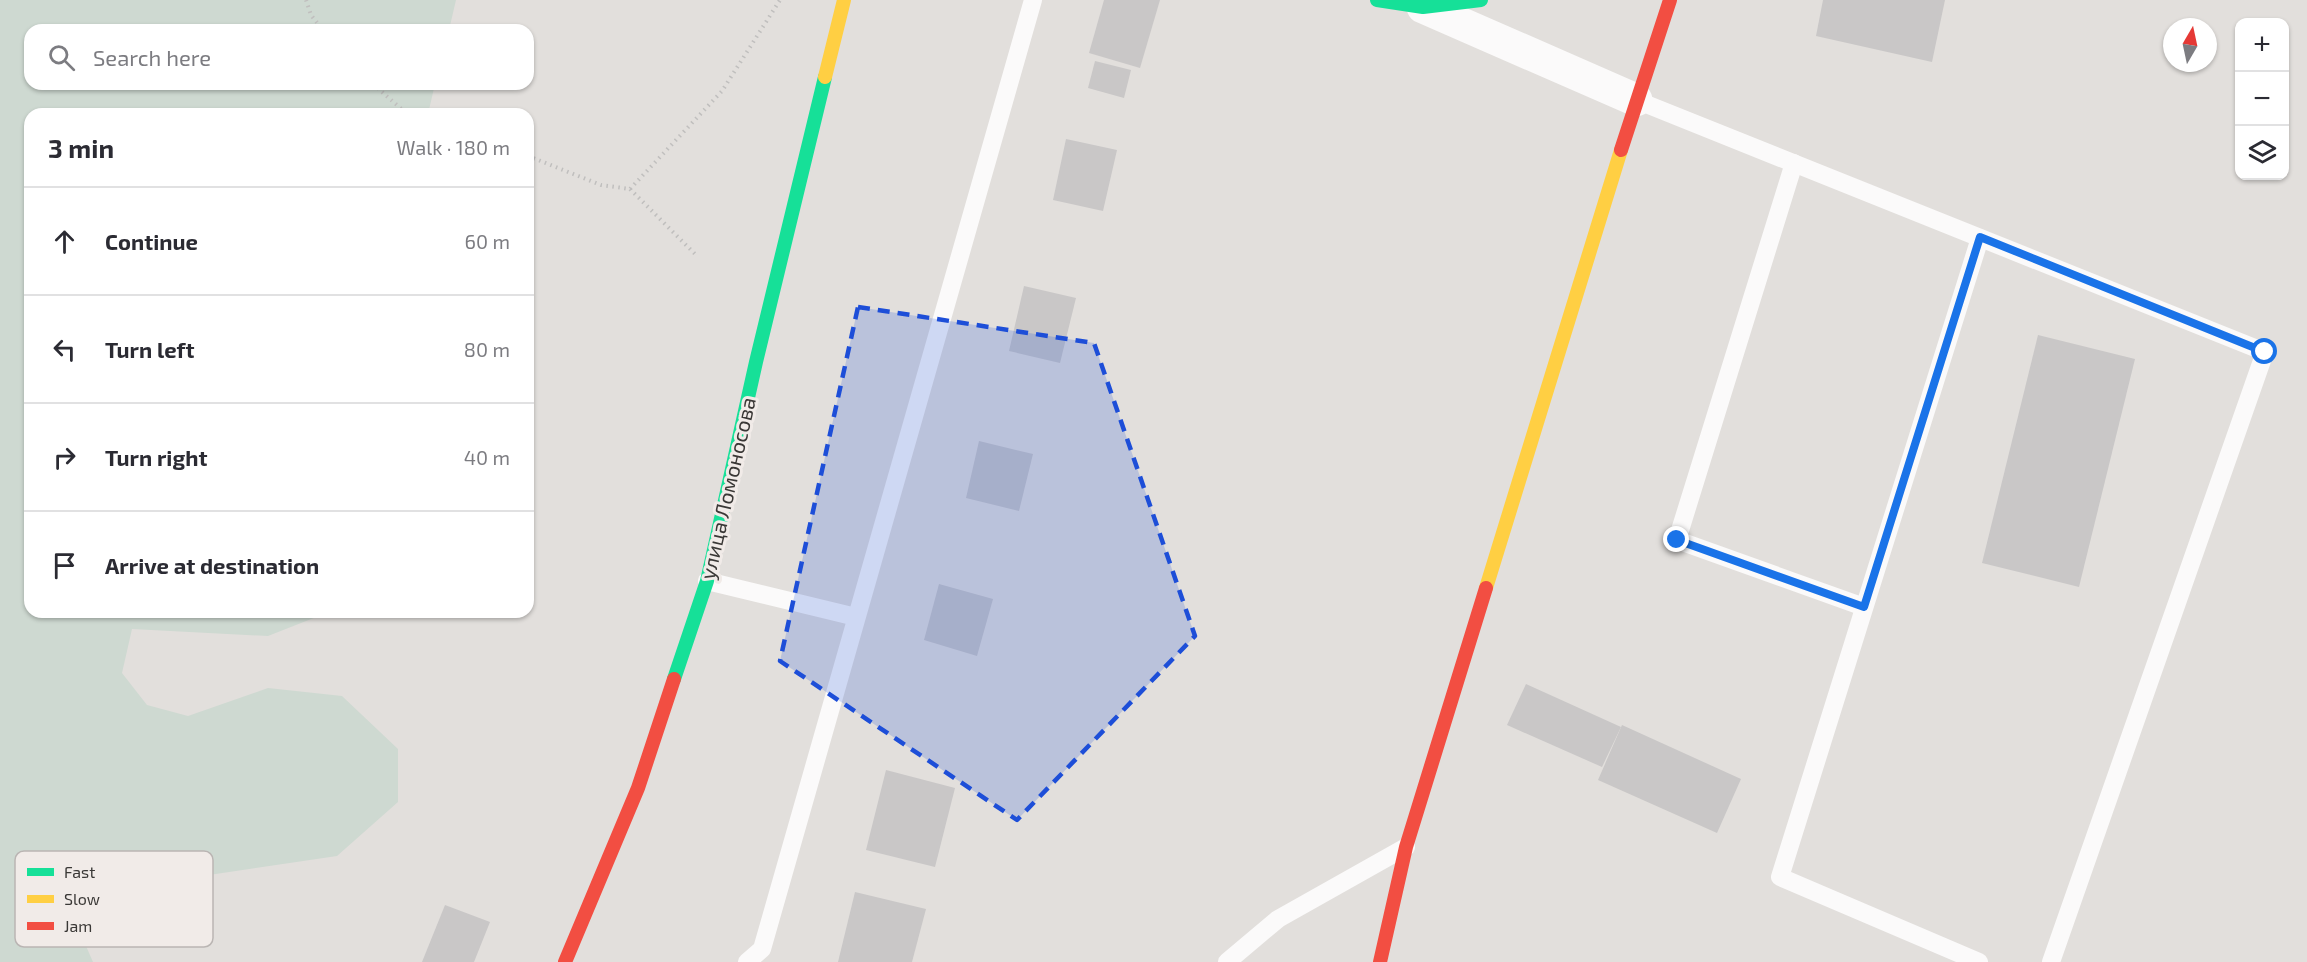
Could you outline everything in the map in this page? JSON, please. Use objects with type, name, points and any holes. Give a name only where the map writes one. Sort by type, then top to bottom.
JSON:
[{"type":"main road","name":"улица Ломоносова","points":[[565,962],[638,788],[707,581],[756,362],[844,0]]},
{"type":"main road","points":[[1377,0],[1423,7],[1481,0]]},
{"type":"main road","points":[[1380,962],[1406,847],[1636,100],[1670,0]]},
{"type":"street","points":[[1423,7],[1636,100]]},
{"type":"lane","points":[[747,962],[762,949],[1033,0]]},
{"type":"lane","points":[[1636,100],[2265,352],[2051,962]]},
{"type":"lane","points":[[1794,163],[1677,540],[1864,607]]},
{"type":"lane","points":[[1979,962],[1780,877],[1980,237]]},
{"type":"lane","points":[[707,581],[856,617]]},
{"type":"lane","points":[[1227,962],[1278,919],[1406,847]]},
{"type":"path","points":[[306,0],[311,15],[318,24]]},
{"type":"path","points":[[630,189],[722,91],[780,0]]},
{"type":"path","points":[[380,90],[399,108]]},
{"type":"path","points":[[534,158],[601,185],[630,189],[696,255]]},
{"type":"highlighted area","points":[[858,307],[1094,343],[1195,636],[1017,820],[780,661]]},
{"type":"shaded area","points":[[0,0],[456,0],[450,24],[24,24],[24,90],[434,90],[429,108],[24,108],[24,618],[314,618],[268,636],[132,629],[122,673],[147,705],[188,716],[268,688],[342,696],[398,749],[398,802],[337,856],[213,874],[213,851],[15,851],[15,947],[86,947],[93,962],[0,962]]},
{"type":"building","points":[[1104,0],[1160,0],[1140,68],[1089,53]]},
{"type":"building","points":[[1823,0],[1945,0],[1932,62],[1816,36]]},
{"type":"building","points":[[1095,61],[1131,70],[1124,98],[1088,88]]},
{"type":"building","points":[[1066,139],[1117,150],[1103,211],[1053,200]]},
{"type":"building","points":[[1024,286],[1076,298],[1060,363],[1009,351]]},
{"type":"building","points":[[2038,335],[2135,359],[2079,587],[1982,563]]},
{"type":"building","points":[[979,441],[1033,454],[1019,511],[966,498]]},
{"type":"building","points":[[939,584],[993,599],[977,656],[924,640]]},
{"type":"building","points":[[1526,684],[1621,727],[1602,767],[1507,725]]},
{"type":"building","points":[[1622,725],[1741,779],[1717,833],[1598,780]]},
{"type":"building","points":[[886,770],[955,788],[935,867],[866,850]]},
{"type":"building","points":[[855,892],[926,909],[912,962],[838,962]]},
{"type":"building","points":[[445,905],[490,922],[474,962],[422,962]]},
{"type":"traffic: fast","points":[[1377,0],[1423,7],[1481,0]]},
{"type":"traffic: fast","points":[[674,679],[707,581],[756,362],[825,77]]},
{"type":"traffic: slow","points":[[825,77],[844,0]]},
{"type":"traffic: slow","points":[[1486,588],[1621,150]]},
{"type":"traffic: jam","points":[[1621,150],[1670,0]]},
{"type":"traffic: jam","points":[[1380,962],[1406,847],[1486,588]]},
{"type":"traffic: jam","points":[[565,962],[638,788],[674,679]]},
{"type":"route","points":[[1677,540],[1864,607],[1980,237],[2265,352]]}]
